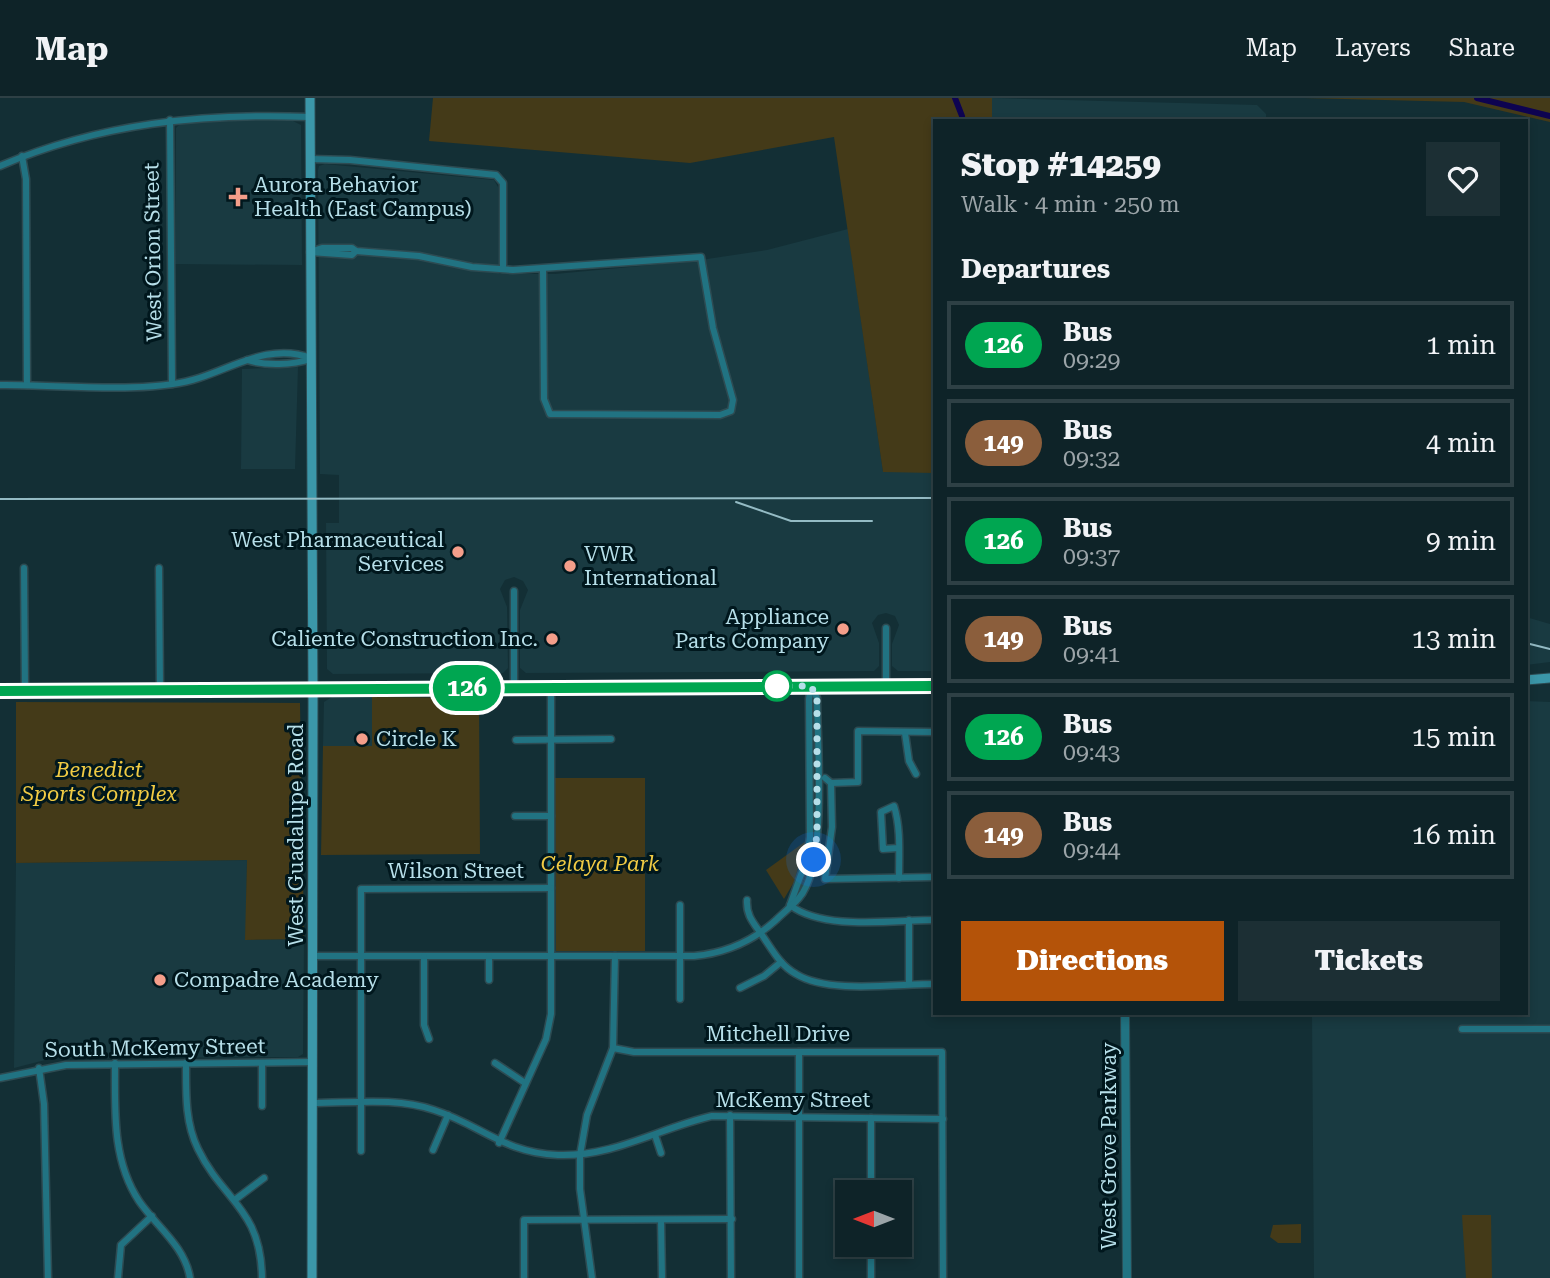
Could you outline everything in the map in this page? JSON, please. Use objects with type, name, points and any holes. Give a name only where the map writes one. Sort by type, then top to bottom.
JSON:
[{"type":"main road","name":"West Guadalupe Road","points":[[310,98],[312,1278]]},
{"type":"main road","points":[[1528,680],[1550,678]]},
{"type":"main road","points":[[0,691],[933,686]]},
{"type":"street","points":[[0,166],[22,156],[95,134],[170,120],[232,115],[310,117]]},
{"type":"street","name":"West Orion Street","points":[[170,120],[172,384]]},
{"type":"street","points":[[22,156],[26,178],[27,385]]},
{"type":"street","points":[[310,159],[353,160],[501,178],[503,270]]},
{"type":"street","points":[[310,252],[322,248],[352,248],[356,251],[427,257],[503,270],[543,270],[701,257],[713,328],[733,400],[732,411],[720,415],[555,415],[546,412],[543,270]]},
{"type":"street","points":[[0,385],[172,384],[199,378],[257,354],[301,354],[311,358]]},
{"type":"street","points":[[24,568],[25,690]]},
{"type":"street","points":[[159,568],[160,690]]},
{"type":"street","points":[[514,591],[514,688]]},
{"type":"street","points":[[886,628],[886,686]]},
{"type":"street","points":[[313,956],[680,956],[720,952],[760,933],[800,897],[816,847],[817,698],[811,686]]},
{"type":"street","points":[[499,1143],[546,1039],[551,1014],[551,688]]},
{"type":"street","points":[[933,732],[858,731],[858,782],[828,780],[831,827],[825,879],[933,877]]},
{"type":"street","points":[[905,733],[909,761],[916,774]]},
{"type":"street","points":[[516,740],[611,739]]},
{"type":"street","points":[[898,848],[883,849],[881,812],[894,806],[898,848],[899,877]]},
{"type":"street","points":[[515,816],[551,816]]},
{"type":"street","name":"Wilson Street","points":[[361,958],[361,889],[551,888]]},
{"type":"street","points":[[747,900],[746,914],[780,962],[795,974],[821,984],[933,984]]},
{"type":"street","points":[[680,905],[680,999]]},
{"type":"street","points":[[790,905],[819,919],[933,920]]},
{"type":"street","points":[[909,920],[909,984]]},
{"type":"street","points":[[592,1278],[584,1221],[580,1155],[587,1115],[613,1048],[615,956]]},
{"type":"street","points":[[424,957],[424,1025],[429,1039]]},
{"type":"street","points":[[489,957],[489,980]]},
{"type":"street","points":[[361,958],[361,1151]]},
{"type":"street","points":[[740,988],[764,976],[780,962]]},
{"type":"street","name":"West Grove Parkway","points":[[1125,1015],[1127,1278]]},
{"type":"street","points":[[1462,1028],[1550,1029]]},
{"type":"street","name":"Mitchell Drive","points":[[613,1048],[634,1052],[943,1052],[943,1119]]},
{"type":"street","points":[[799,1052],[799,1278]]},
{"type":"street","name":"South McKemy Street","points":[[0,1078],[39,1068],[115,1063],[312,1062]]},
{"type":"street","points":[[115,1063],[119,1152],[129,1182],[182,1256],[190,1278]]},
{"type":"street","points":[[186,1063],[189,1123],[198,1149],[236,1199],[255,1235],[262,1278]]},
{"type":"street","points":[[262,1063],[262,1106]]},
{"type":"street","points":[[495,1063],[525,1083]]},
{"type":"street","points":[[39,1068],[44,1104],[48,1278]]},
{"type":"street","name":"McKemy Street","points":[[312,1103],[397,1103],[448,1115],[499,1143],[531,1153],[580,1155],[607,1152],[690,1121],[730,1115],[943,1119]]},
{"type":"street","points":[[433,1150],[448,1115]]},
{"type":"street","points":[[730,1115],[731,1278]]},
{"type":"street","points":[[871,1118],[871,1180]]},
{"type":"street","points":[[943,1119],[943,1278]]},
{"type":"street","points":[[654,1135],[661,1153]]},
{"type":"street","points":[[236,1199],[264,1178]]},
{"type":"street","points":[[118,1278],[121,1245],[152,1216]]},
{"type":"street","points":[[524,1278],[524,1220],[732,1219]]},
{"type":"street","points":[[661,1220],[662,1278]]},
{"type":"street","points":[[871,1257],[871,1278]]},
{"type":"shaded area","points":[[992,98],[1257,105],[1266,114],[1266,119],[992,119]]},
{"type":"shaded area","name":"Aurora Behavior Health (East Campus)","points":[[239,120],[293,121],[301,125],[302,265],[175,264],[176,128],[180,124]]},
{"type":"shaded area","points":[[325,164],[494,180],[498,187],[499,274],[555,274],[694,261],[767,250],[848,229],[883,471],[933,472],[933,671],[898,671],[892,666],[892,644],[899,625],[895,616],[886,613],[878,615],[872,623],[879,643],[879,666],[874,671],[526,673],[520,668],[520,610],[528,590],[523,581],[514,577],[505,580],[500,589],[507,607],[508,668],[503,673],[333,674],[327,669],[326,523],[339,523],[339,475],[320,474],[319,166]]},
{"type":"shaded area","points":[[298,367],[295,469],[241,469],[242,369]]},
{"type":"shaded area","points":[[1528,618],[1550,624],[1550,662],[1528,665]]},
{"type":"shaded area","points":[[332,697],[372,697],[372,747],[323,746],[324,702]]},
{"type":"shaded area","points":[[1528,701],[1550,702],[1550,1278],[1314,1278],[1312,1015],[1528,1015]]},
{"type":"shaded area","name":"Compadre Academy","points":[[247,860],[246,940],[304,939],[303,1054],[298,1057],[53,1058],[14,1068],[16,863]]},
{"type":"green space","points":[[433,98],[992,98],[992,119],[933,119],[933,473],[883,472],[834,137],[690,163],[429,141]]},
{"type":"green space","points":[[1304,98],[1550,98],[1550,122],[1464,102]]},
{"type":"green space","points":[[372,697],[479,698],[480,854],[321,855],[323,746],[372,746]]},
{"type":"green space","name":"Benedict Sports Complex","points":[[16,702],[300,703],[304,939],[245,940],[247,860],[16,863]]},
{"type":"green space","name":"Celaya Park","points":[[555,778],[645,778],[645,951],[556,951]]},
{"type":"green space","points":[[806,841],[794,882],[784,899],[766,870]]},
{"type":"green space","points":[[1462,1215],[1491,1215],[1492,1278],[1466,1278]]},
{"type":"green space","points":[[1301,1224],[1301,1243],[1278,1243],[1270,1237],[1273,1225]]},
{"type":"waterway","points":[[955,98],[962,116]]},
{"type":"waterway","points":[[1477,98],[1550,116]]},
{"type":"railway","points":[[0,499],[933,498]]},
{"type":"railway","points":[[736,502],[791,521],[872,521]]},
{"type":"railway","points":[[1528,644],[1550,649]]},
{"type":"bus line","name":"126","points":[[0,691],[933,686]]},
{"type":"place","name":"Aurora Behavior Health (East Campus)","points":[[238,197]]},
{"type":"place","name":"West Pharmaceutical Services","points":[[458,552]]},
{"type":"place","name":"VWR International","points":[[570,566]]},
{"type":"place","name":"Appliance Parts Company","points":[[843,629]]},
{"type":"place","name":"Caliente Construction Inc.","points":[[552,639]]},
{"type":"place","name":"Circle K","points":[[362,739]]},
{"type":"place","name":"Compadre Academy","points":[[160,980]]},
{"type":"route","points":[[777,686],[811,686],[817,698],[817,833],[814,860]]}]
